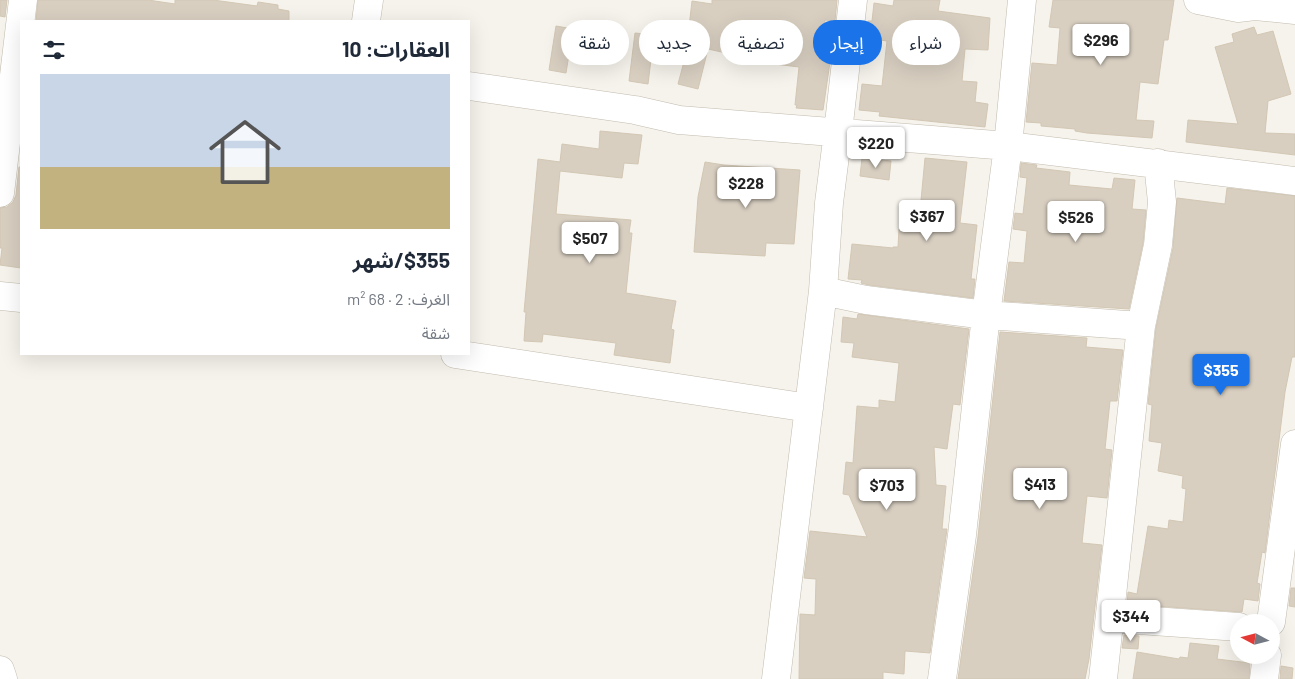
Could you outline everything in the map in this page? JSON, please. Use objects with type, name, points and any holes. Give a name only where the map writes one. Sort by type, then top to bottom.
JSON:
[{"type":"street","points":[[366,20],[369,0]]},
{"type":"street","points":[[776,679],[824,291],[828,203],[853,0]]},
{"type":"street","points":[[942,679],[962,534],[986,315],[1008,146],[1022,0]]},
{"type":"street","points":[[1198,0],[1238,8],[1255,6],[1295,10]]},
{"type":"street","points":[[0,192],[16,16]]},
{"type":"street","points":[[470,86],[634,110],[679,120],[1008,146],[1295,181]]},
{"type":"street","points":[[1103,679],[1141,326],[1158,245],[1162,202],[1158,163]]},
{"type":"street","points":[[824,291],[866,300],[986,315],[1141,326]]},
{"type":"street","points":[[0,296],[20,298]]},
{"type":"street","points":[[462,355],[809,408]]},
{"type":"street","points":[[1272,614],[1295,444]]},
{"type":"street","points":[[1110,618],[1230,626]]},
{"type":"street","points":[[1264,679],[1266,664]]},
{"type":"street","points":[[0,670],[3,679]]},
{"type":"building","points":[[0,0],[7,0],[5,17],[0,16]]},
{"type":"building","points":[[38,0],[148,0],[175,4],[175,0],[213,0],[257,6],[258,2],[278,5],[278,9],[289,11],[289,20],[36,20]]},
{"type":"building","points":[[712,0],[837,0],[835,20],[813,20],[813,65],[830,65],[823,110],[796,108],[799,67],[782,65],[803,65],[803,20],[720,20],[720,52],[710,49],[710,20],[690,20],[692,1],[712,4]]},
{"type":"building","points":[[894,0],[940,0],[938,11],[990,18],[988,50],[965,49],[962,81],[977,82],[975,102],[988,104],[985,127],[879,116],[880,112],[859,110],[862,84],[882,86],[887,41],[882,40],[882,20],[872,20],[874,3],[893,6]]},
{"type":"building","points":[[1053,0],[1174,0],[1168,40],[1164,40],[1158,84],[1140,82],[1136,120],[1154,121],[1152,138],[1087,133],[1075,131],[1075,129],[1041,126],[1041,123],[1026,122],[1032,63],[1057,65],[1060,28],[1049,27]]},
{"type":"building","points":[[556,26],[561,27],[561,65],[567,65],[566,73],[549,70]]},
{"type":"building","points":[[1254,27],[1257,35],[1273,31],[1291,94],[1268,101],[1265,133],[1295,134],[1295,155],[1186,142],[1188,120],[1238,124],[1215,47],[1234,42],[1232,34]]},
{"type":"building","points":[[635,33],[639,33],[639,65],[650,65],[648,84],[629,81]]},
{"type":"building","points":[[683,65],[704,65],[698,89],[678,84]]},
{"type":"building","points":[[600,131],[642,135],[638,164],[624,163],[622,178],[560,171],[556,214],[631,220],[629,233],[632,233],[626,293],[676,301],[671,329],[674,330],[670,363],[614,355],[616,343],[543,334],[542,342],[524,341],[526,312],[524,312],[538,159],[560,162],[562,144],[599,149]]},
{"type":"building","points":[[862,158],[891,161],[889,180],[860,176]]},
{"type":"building","points":[[925,158],[967,162],[960,223],[977,225],[971,279],[975,279],[973,298],[869,285],[861,283],[862,280],[848,279],[852,244],[893,248],[898,247],[899,229],[918,232]]},
{"type":"building","points":[[705,162],[800,170],[794,244],[766,243],[765,256],[694,252],[698,197]]},
{"type":"building","points":[[1021,163],[1037,165],[1036,168],[1070,172],[1069,185],[1112,189],[1114,178],[1135,180],[1132,209],[1146,210],[1143,243],[1129,309],[1004,301],[1009,262],[1024,263],[1027,231],[1013,229],[1015,213],[1023,214],[1027,178],[1020,177]]},
{"type":"building","points":[[20,167],[20,268],[0,265],[2,248],[0,248],[0,208],[7,207],[13,202],[16,195]]},
{"type":"building","points":[[1227,188],[1295,196],[1295,357],[1292,357],[1285,392],[1265,553],[1262,552],[1257,583],[1260,584],[1258,601],[1244,599],[1242,612],[1127,604],[1128,592],[1137,594],[1148,526],[1168,529],[1169,520],[1183,522],[1186,489],[1182,488],[1183,476],[1158,471],[1162,443],[1149,441],[1152,405],[1148,404],[1156,328],[1173,248],[1177,198],[1225,204]]},
{"type":"building","points":[[858,314],[969,329],[960,405],[953,404],[947,449],[934,447],[936,485],[946,486],[942,529],[947,529],[930,653],[905,651],[904,674],[883,672],[883,679],[799,679],[800,614],[815,615],[816,579],[804,578],[810,531],[867,537],[849,495],[843,494],[846,462],[853,463],[857,406],[879,408],[879,400],[895,402],[899,363],[852,357],[854,343],[841,342],[843,317],[857,319]]},
{"type":"building","points":[[1000,332],[1087,338],[1086,347],[1123,350],[1117,401],[1110,401],[1105,449],[1112,450],[1107,498],[1087,496],[1082,543],[1102,545],[1085,679],[958,679],[978,537]]},
{"type":"building","points":[[1291,588],[1295,588],[1295,607],[1289,606]]},
{"type":"building","points":[[1124,635],[1139,636],[1138,649],[1122,648]]},
{"type":"building","points":[[1190,643],[1219,646],[1217,659],[1230,661],[1230,664],[1250,664],[1249,679],[1133,679],[1137,652],[1179,659],[1180,657],[1188,658]]},
{"type":"building","points":[[1281,666],[1293,668],[1292,679],[1280,679]]}]
